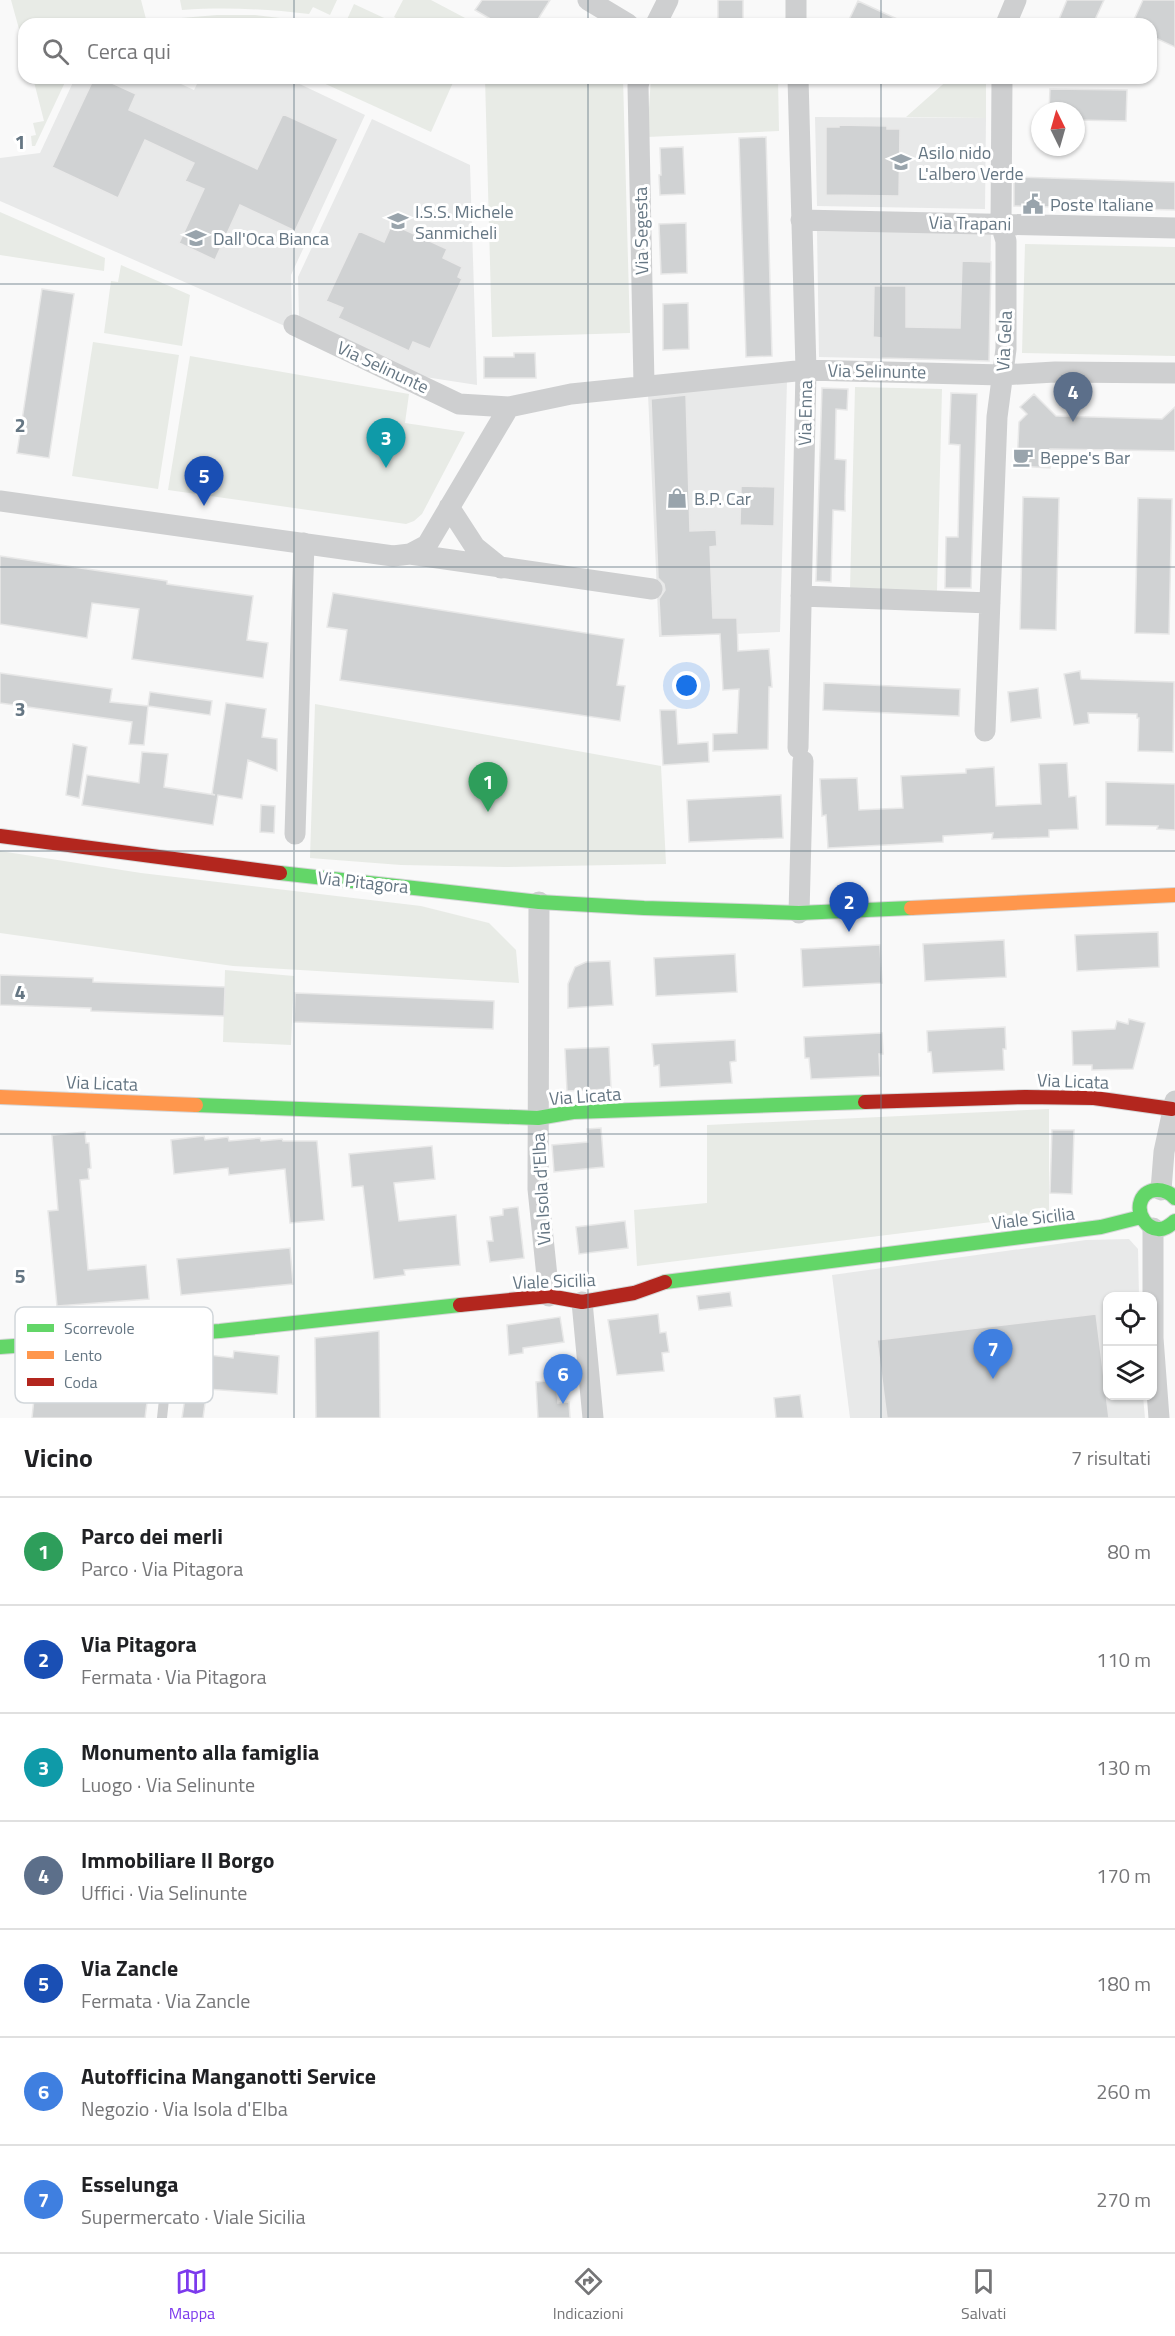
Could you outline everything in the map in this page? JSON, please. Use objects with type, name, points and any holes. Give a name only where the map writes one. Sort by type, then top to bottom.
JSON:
[{"type":"street","points":[[588,0],[618,18]]},
{"type":"street","points":[[659,18],[668,0]]},
{"type":"street","points":[[796,0],[796,18]]},
{"type":"street","points":[[1008,18],[1016,0]]},
{"type":"street","name":"Via Segesta","points":[[639,84],[644,385]]},
{"type":"street","name":"Via Enna","points":[[798,84],[806,370],[801,596],[799,913]]},
{"type":"street","name":"Via Gela","points":[[985,731],[996,417],[1006,348],[1006,242],[1001,224],[1002,84]]},
{"type":"street","name":"Via Trapani","points":[[801,219],[1175,228]]},
{"type":"street","name":"Via Selinunte","points":[[294,325],[459,404],[509,407],[571,394],[806,370],[1002,375],[1055,372],[1175,373]]},
{"type":"street","points":[[410,554],[427,545],[509,407]]},
{"type":"street","points":[[0,501],[393,556],[410,554],[652,590]]},
{"type":"street","points":[[449,507],[475,547],[501,568]]},
{"type":"street","points":[[295,834],[304,543]]},
{"type":"street","points":[[801,596],[990,603]]},
{"type":"street","name":"Via Pitagora","points":[[0,836],[294,875],[539,902],[644,908],[799,913],[1175,895]]},
{"type":"street","name":"Via Isola d'Elba","points":[[539,902],[538,1189],[549,1296]]},
{"type":"street","name":"Via Licata","points":[[0,1097],[538,1118],[573,1112],[1025,1097],[1094,1098],[1174,1105]]},
{"type":"street","points":[[1159,1418],[1147,1222],[1139,1210],[1143,1197],[1154,1190],[1168,1194],[1164,1152],[1174,1105]]},
{"type":"street","name":"Viale Sicilia","points":[[213,1331],[549,1296],[582,1302],[634,1293],[660,1283],[1101,1227],[1147,1222],[1165,1228],[1175,1221]]},
{"type":"street","points":[[582,1302],[593,1418]]},
{"type":"street","name":"Viale Sicilia","points":[[0,1347],[15,1346]]},
{"type":"lane","points":[[162,1418],[164,1403]]},
{"type":"shaded area","points":[[11,0],[141,0],[146,18],[18,18],[18,25]]},
{"type":"shaded area","points":[[180,0],[337,0],[330,15],[313,7],[309,14],[246,9],[182,10]]},
{"type":"shaded area","points":[[403,0],[431,0],[465,18],[396,18],[394,17]]},
{"type":"shaded area","points":[[354,4],[384,18],[348,18]]},
{"type":"shaded area","points":[[255,15],[280,18],[181,18]]},
{"type":"shaded area","points":[[35,84],[64,84],[35,146],[32,146],[31,136],[36,135],[33,123],[44,121]]},
{"type":"shaded area","name":"Dall'Oca Bianca","points":[[72,84],[181,84],[194,90],[197,84],[300,84],[365,115],[291,275],[292,318],[287,327],[0,201],[0,158],[40,153]]},
{"type":"shaded area","points":[[326,84],[452,84],[431,132]]},
{"type":"shaded area","points":[[485,84],[623,84],[630,333],[492,337]]},
{"type":"shaded area","points":[[651,84],[778,84],[779,131],[647,137]]},
{"type":"shaded area","points":[[943,84],[986,84],[986,118],[906,117]]},
{"type":"shaded area","name":"Asilo nido L'albero Verde","points":[[815,117],[986,118],[985,209],[817,206]]},
{"type":"shaded area","name":"I.S.S. Michele Sanmicheli","points":[[372,119],[470,165],[477,385],[425,377],[299,317],[298,277]]},
{"type":"shaded area","points":[[0,212],[105,258],[104,271],[0,255]]},
{"type":"shaded area","points":[[817,230],[991,234],[989,361],[819,357]]},
{"type":"shaded area","points":[[1025,244],[1175,247],[1175,356],[1022,353]]},
{"type":"shaded area","points":[[121,265],[190,295],[182,346],[104,333],[111,281],[118,282]]},
{"type":"shaded area","points":[[93,342],[179,355],[158,489],[72,476]]},
{"type":"shaded area","points":[[190,356],[409,394],[405,423],[465,432],[422,514],[406,524],[168,490]]},
{"type":"shaded area","points":[[787,381],[780,632],[659,637],[648,394]]},
{"type":"shaded area","points":[[855,387],[942,389],[937,591],[850,589]]},
{"type":"shaded area","points":[[315,704],[661,766],[666,864],[505,867],[401,865],[310,858]]},
{"type":"shaded area","points":[[0,851],[141,873],[421,906],[489,923],[516,950],[519,983],[233,966],[0,933]]},
{"type":"shaded area","points":[[225,970],[294,976],[291,1045],[223,1042]]},
{"type":"shaded area","points":[[1049,1109],[1049,1215],[637,1266],[634,1210],[707,1203],[707,1125]]},
{"type":"shaded area","points":[[1129,1239],[1138,1249],[1139,1292],[1103,1292],[1103,1400],[1143,1400],[1145,1418],[850,1418],[832,1275],[1086,1240]]},
{"type":"building","points":[[482,0],[550,0],[539,18],[489,18],[475,10]]},
{"type":"building","points":[[718,0],[743,0],[743,18],[718,18]]},
{"type":"building","points":[[1067,0],[1104,0],[1096,18],[1060,18]]},
{"type":"building","points":[[1143,0],[1175,0],[1175,47],[1157,39],[1157,18],[1135,18]]},
{"type":"building","points":[[858,1],[895,18],[850,18]]},
{"type":"building","points":[[91,84],[114,84],[136,94],[129,110],[257,169],[283,114],[338,139],[295,231],[240,205],[215,260],[179,243],[204,189],[185,181],[194,163],[145,140],[118,198],[52,167]]},
{"type":"building","points":[[1050,89],[1127,90],[1126,121],[1085,120],[1085,102],[1049,102]]},
{"type":"building","points":[[839,125],[887,126],[887,129],[900,129],[899,196],[826,195],[826,127],[839,127]]},
{"type":"building","points":[[766,137],[772,356],[746,357],[739,138]]},
{"type":"building","points":[[683,147],[685,194],[660,195],[660,148]]},
{"type":"building","points":[[1014,177],[1175,182],[1175,210],[1014,206]]},
{"type":"building","points":[[686,223],[687,273],[661,274],[659,224]]},
{"type":"building","points":[[392,224],[447,249],[443,258],[462,267],[458,277],[462,279],[430,349],[413,342],[409,351],[338,318],[343,308],[326,301],[359,231],[384,242]]},
{"type":"building","points":[[962,261],[991,262],[989,361],[881,358],[881,338],[873,337],[874,286],[906,286],[906,327],[960,328]]},
{"type":"building","points":[[42,289],[74,294],[49,458],[17,453]]},
{"type":"building","points":[[688,303],[689,349],[663,350],[663,304]]},
{"type":"building","points":[[514,353],[535,353],[536,378],[484,378],[484,357],[514,357]]},
{"type":"building","points":[[822,388],[848,389],[847,410],[836,409],[835,459],[846,460],[845,511],[833,510],[831,582],[816,581]]},
{"type":"building","points":[[951,393],[977,394],[971,588],[945,588],[946,537],[958,537],[960,445],[949,444]]},
{"type":"building","points":[[1034,394],[1056,416],[1162,419],[1175,407],[1175,451],[1050,449],[1050,468],[1017,466],[1019,422],[1027,414],[1020,407]]},
{"type":"building","points":[[686,395],[690,531],[716,530],[717,546],[710,547],[713,618],[737,618],[738,651],[769,649],[772,687],[769,687],[768,749],[713,751],[713,734],[737,733],[739,689],[723,690],[720,634],[661,636],[659,599],[665,590],[664,584],[658,578],[651,399]]},
{"type":"building","points":[[741,486],[775,487],[774,526],[740,525]]},
{"type":"building","points":[[1023,497],[1059,498],[1056,630],[1020,629]]},
{"type":"building","points":[[1138,498],[1172,499],[1169,634],[1135,633]]},
{"type":"building","points":[[0,556],[253,596],[247,640],[268,643],[263,678],[132,659],[139,609],[92,603],[87,638],[0,624]]},
{"type":"building","points":[[333,593],[624,639],[617,685],[625,686],[620,721],[340,680],[347,630],[327,627]]},
{"type":"building","points":[[1080,671],[1081,679],[1174,682],[1173,752],[1138,751],[1139,718],[1137,714],[1088,713],[1089,723],[1074,725],[1064,674]]},
{"type":"building","points":[[0,673],[112,689],[110,702],[148,706],[144,745],[129,744],[132,722],[0,703]]},
{"type":"building","points":[[824,683],[960,689],[959,716],[823,710]]},
{"type":"building","points":[[1038,688],[1041,718],[1011,722],[1008,692]]},
{"type":"building","points":[[150,692],[212,701],[210,715],[148,706]]},
{"type":"building","points":[[226,703],[266,709],[262,737],[277,739],[277,771],[248,760],[242,799],[218,795],[213,825],[82,805],[87,775],[139,783],[142,752],[168,754],[164,787],[215,795],[212,794]]},
{"type":"building","points":[[660,710],[676,710],[678,744],[708,742],[709,762],[663,765]]},
{"type":"building","points":[[73,744],[87,747],[79,798],[66,795]]},
{"type":"building","points":[[1067,763],[1069,797],[1076,796],[1078,829],[1049,830],[1049,837],[992,839],[993,833],[943,836],[943,842],[828,848],[826,815],[822,816],[820,779],[857,778],[859,810],[903,808],[901,776],[966,773],[966,769],[994,767],[996,806],[1041,804],[1039,764]]},
{"type":"building","points":[[1106,782],[1175,784],[1175,830],[1157,829],[1158,826],[1106,825]]},
{"type":"building","points":[[781,795],[783,838],[689,842],[687,800]]},
{"type":"building","points":[[261,805],[275,806],[274,833],[260,832]]},
{"type":"building","points":[[1158,932],[1159,967],[1077,971],[1075,935]]},
{"type":"building","points":[[1004,940],[1006,977],[925,981],[923,944]]},
{"type":"building","points":[[880,945],[882,983],[803,987],[801,949]]},
{"type":"building","points":[[735,954],[737,992],[656,996],[654,958]]},
{"type":"building","points":[[610,961],[613,1005],[568,1008],[568,984],[575,967],[586,962]]},
{"type":"building","points":[[0,975],[93,978],[93,982],[225,987],[224,1016],[0,1005]]},
{"type":"building","points":[[295,993],[494,1001],[493,1029],[294,1022]]},
{"type":"building","points":[[1129,1019],[1145,1023],[1133,1069],[1092,1070],[1092,1065],[1073,1065],[1072,1031],[1115,1029],[1117,1021],[1128,1024]]},
{"type":"building","points":[[1005,1027],[1004,1070],[933,1073],[931,1052],[928,1052],[927,1031]]},
{"type":"building","points":[[882,1033],[883,1054],[879,1054],[880,1076],[811,1079],[809,1058],[805,1058],[804,1037]]},
{"type":"building","points":[[735,1040],[736,1061],[730,1062],[732,1083],[660,1087],[659,1065],[654,1066],[652,1044]]},
{"type":"building","points":[[609,1047],[611,1089],[567,1091],[565,1049]]},
{"type":"building","points":[[601,1128],[604,1167],[554,1172],[552,1145],[588,1142],[587,1129]]},
{"type":"building","points":[[1052,1130],[1074,1130],[1072,1194],[1050,1193]]},
{"type":"building","points":[[85,1132],[86,1143],[89,1143],[91,1168],[88,1169],[89,1179],[80,1180],[88,1270],[146,1265],[149,1299],[57,1306],[48,1211],[58,1210],[52,1135]]},
{"type":"building","points":[[204,1136],[205,1140],[228,1137],[229,1141],[260,1138],[261,1141],[282,1139],[283,1141],[317,1141],[324,1220],[290,1223],[285,1169],[229,1175],[228,1168],[174,1174],[171,1140]]},
{"type":"building","points":[[432,1146],[435,1179],[394,1183],[399,1221],[456,1215],[460,1265],[404,1270],[405,1275],[374,1279],[363,1186],[352,1187],[349,1154]]},
{"type":"building","points":[[518,1207],[524,1258],[490,1262],[487,1241],[493,1241],[490,1217],[503,1215],[503,1209]]},
{"type":"building","points":[[625,1221],[628,1248],[579,1254],[576,1227]]},
{"type":"building","points":[[290,1248],[293,1284],[181,1295],[177,1259]]},
{"type":"building","points":[[730,1292],[732,1306],[699,1310],[697,1296]]},
{"type":"building","points":[[658,1314],[660,1333],[666,1332],[669,1352],[662,1353],[664,1371],[617,1375],[608,1320]]},
{"type":"building","points":[[1096,1314],[1103,1370],[1103,1400],[1107,1400],[1109,1418],[887,1418],[877,1340]]},
{"type":"building","points":[[560,1317],[564,1342],[523,1348],[523,1353],[509,1355],[507,1325]]},
{"type":"building","points":[[379,1331],[380,1418],[316,1418],[315,1338]]},
{"type":"building","points":[[234,1351],[279,1356],[277,1394],[213,1389],[213,1356],[233,1358]]},
{"type":"building","points":[[556,1380],[558,1403],[569,1402],[570,1418],[538,1418],[536,1382]]},
{"type":"building","points":[[800,1395],[803,1418],[776,1418],[774,1398]]},
{"type":"building","points":[[34,1403],[147,1403],[145,1418],[32,1418]]},
{"type":"building","points":[[184,1403],[205,1403],[203,1418],[182,1418]]},
{"type":"traffic: fast","points":[[280,873],[539,902],[644,908],[799,913],[911,908]]},
{"type":"traffic: fast","points":[[196,1105],[538,1118],[573,1112],[865,1102]]},
{"type":"traffic: fast","points":[[1175,1198],[1171,1194],[1155,1190],[1146,1194],[1140,1204],[1140,1212],[1144,1220],[1154,1228],[1163,1229],[1175,1221]]},
{"type":"traffic: fast","points":[[665,1282],[1101,1227],[1141,1217]]},
{"type":"traffic: fast","points":[[213,1332],[460,1305]]},
{"type":"traffic: fast","points":[[0,1347],[15,1346]]},
{"type":"traffic: slow","points":[[911,908],[1175,895]]},
{"type":"traffic: slow","points":[[0,1097],[196,1105]]},
{"type":"traffic: jam","points":[[0,836],[280,873]]},
{"type":"traffic: jam","points":[[865,1102],[1025,1097],[1094,1098],[1172,1109]]},
{"type":"traffic: jam","points":[[460,1305],[549,1296],[582,1302],[634,1293],[665,1282]]},
{"type":"place","name":"Asilo nido L'albero Verde","points":[[901,162]]},
{"type":"place","name":"Poste Italiane","points":[[1033,204]]},
{"type":"place","name":"I.S.S. Michele Sanmicheli","points":[[398,221]]},
{"type":"place","name":"Dall'Oca Bianca","points":[[196,238]]},
{"type":"place","name":"Immobiliare Il Borgo","points":[[1073,422]]},
{"type":"place","name":"Beppe's Bar","points":[[1023,457]]},
{"type":"place","name":"Monumento alla famiglia","points":[[386,468]]},
{"type":"place","name":"B.P. Car","points":[[677,498]]},
{"type":"place","name":"Via Zancle","points":[[204,506]]},
{"type":"place","name":"Parco dei merli","points":[[488,812]]},
{"type":"place","name":"Via Pitagora","points":[[849,932]]},
{"type":"place","name":"Esselunga","points":[[993,1379]]},
{"type":"place","name":"Autofficina Manganotti Service","points":[[563,1404]]}]
